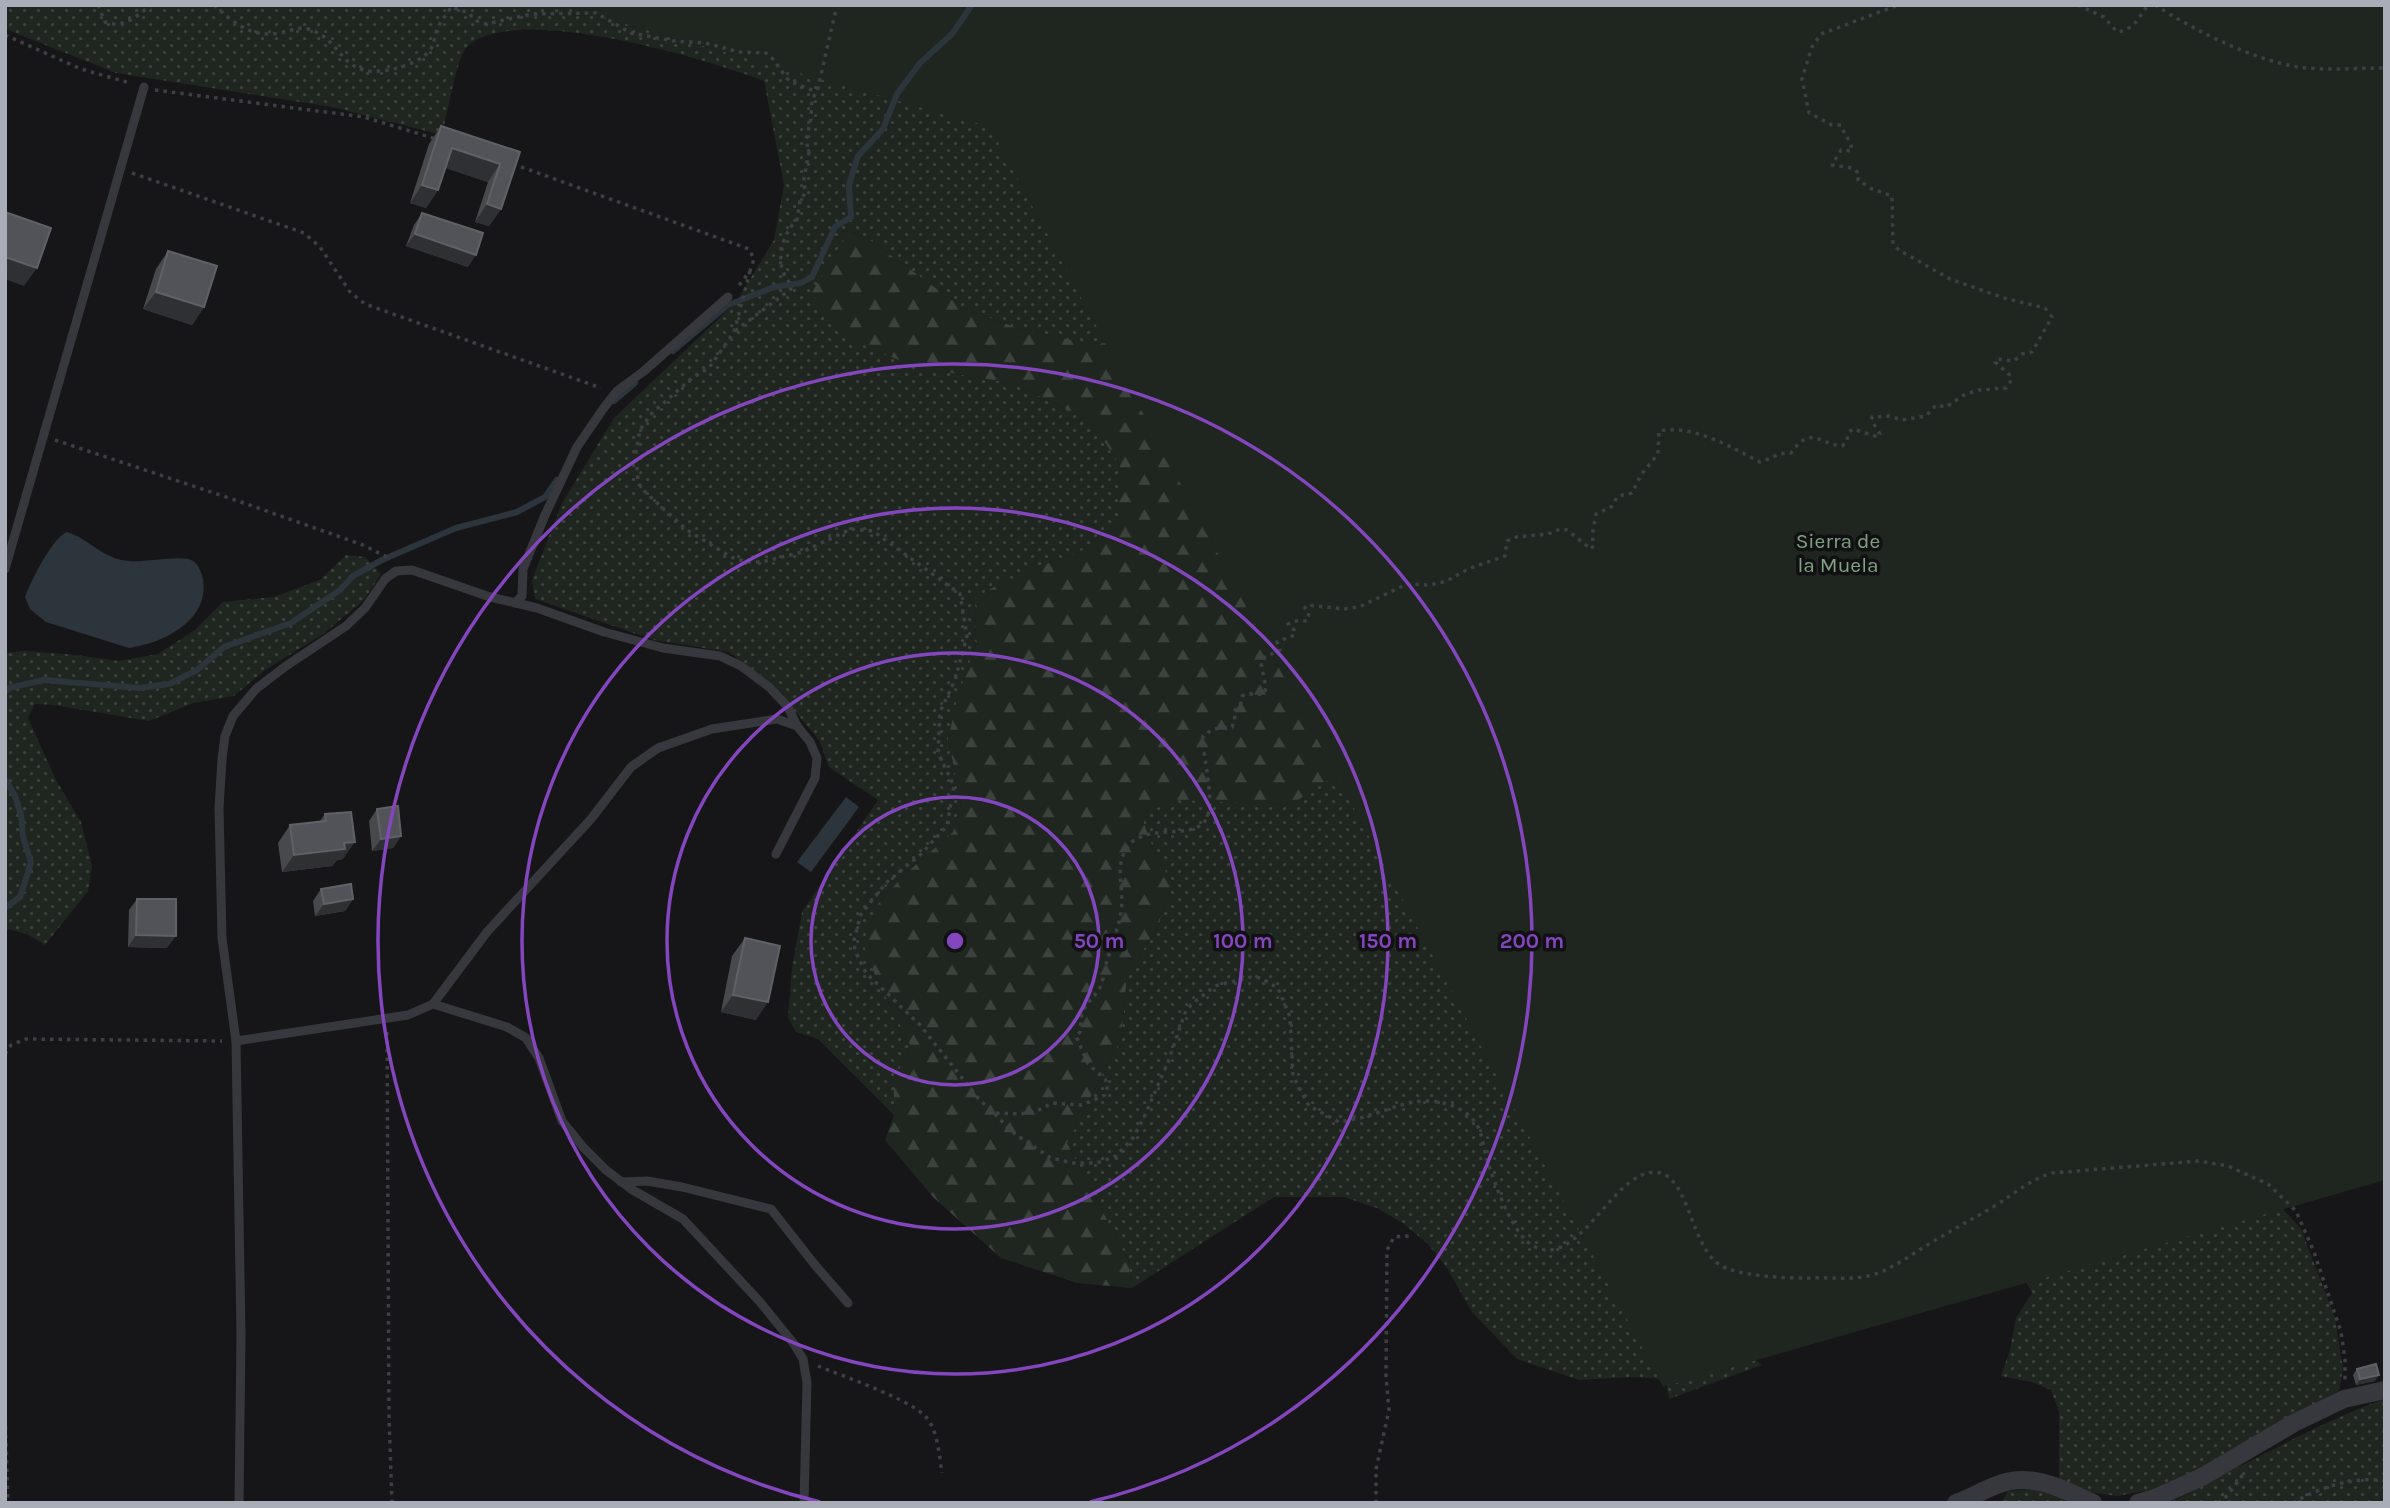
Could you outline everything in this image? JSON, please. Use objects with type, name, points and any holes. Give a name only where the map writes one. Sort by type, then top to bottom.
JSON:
[{"type":"street","points":[[2138,1503],[2202,1477],[2294,1423],[2344,1399],[2385,1390]]},
{"type":"street","points":[[1956,1503],[1999,1483],[2020,1479],[2048,1484],[2093,1503]]},
{"type":"lane","points":[[5,569],[144,87]]},
{"type":"lane","points":[[514,603],[522,596],[523,569],[545,514],[577,447],[617,391],[645,371],[729,297]]},
{"type":"lane","points":[[239,1503],[241,1335],[236,1041],[222,938],[219,808],[225,736],[233,716],[256,688],[346,626],[365,608],[384,579],[396,571],[412,570],[537,608],[604,632],[663,648],[720,656],[741,666],[769,687],[788,707],[817,758],[815,778],[776,854]]},
{"type":"lane","points":[[236,1041],[408,1015],[433,1003],[487,932],[591,819],[631,767],[658,748],[712,729],[777,719],[797,726]]},
{"type":"lane","points":[[433,1003],[507,1027],[526,1038],[539,1058],[562,1121],[583,1147],[621,1182],[683,1219],[778,1323],[803,1359],[807,1384],[804,1503]]},
{"type":"lane","points":[[621,1182],[647,1181],[681,1186],[771,1209],[848,1303]]},
{"type":"path","points":[[98,5],[105,23],[120,25],[127,23],[151,5]]},
{"type":"path","points":[[214,5],[233,23],[253,32],[280,33],[299,27],[310,29],[333,43],[356,68],[365,71],[390,70],[425,56],[451,7],[467,12],[477,21],[486,24],[532,14],[596,13],[631,33],[674,41],[706,43],[739,52],[766,53],[789,81],[817,92]]},
{"type":"path","points":[[837,5],[817,92],[812,99],[806,140],[809,152],[804,177],[805,192],[800,201],[797,220],[783,245],[780,263],[791,283],[791,289],[734,332],[709,368],[692,378],[650,415],[640,430],[636,452],[638,483],[646,494],[687,530],[731,557],[746,562],[762,562],[802,552],[851,529],[863,529],[873,531],[960,594],[967,636],[955,680],[940,712],[939,726],[938,753],[954,786],[947,826],[921,854],[886,883],[861,914],[854,940],[855,951],[866,973],[920,1025],[978,1098],[1015,1134],[1051,1158],[1073,1163],[1097,1163],[1115,1156],[1133,1138],[1145,1115],[1185,1013],[1191,1005],[1214,986],[1251,977],[1261,978],[1278,988],[1290,1017],[1293,1076],[1309,1105],[1339,1122],[1425,1101],[1450,1104],[1465,1112],[1479,1130],[1487,1160],[1511,1220],[1521,1235],[1538,1248],[1555,1249],[1570,1242],[1622,1190],[1638,1177],[1650,1172],[1675,1182],[1704,1251],[1725,1268],[1796,1278],[1860,1277],[1885,1270],[2043,1176],[2199,1161],[2228,1166],[2268,1184],[2296,1211],[2314,1252],[2341,1332],[2345,1359],[2344,1399]]},
{"type":"path","points":[[994,1112],[1029,1114],[1051,1103],[1082,1105],[1105,1095],[1108,1085],[1088,1064],[1076,1036],[1080,1032],[1081,1014],[1096,997],[1103,981],[1105,965],[1114,940],[1121,911],[1120,863],[1128,847],[1140,837],[1197,827],[1205,821],[1209,806],[1203,736],[1213,729],[1232,727],[1235,720],[1234,710],[1241,703],[1242,696],[1264,694],[1266,688],[1261,663],[1265,657],[1280,650],[1277,642],[1294,635],[1294,630],[1288,624],[1307,621],[1307,605],[1344,609],[1359,607],[1408,584],[1430,585],[1447,581],[1468,569],[1505,556],[1507,541],[1516,537],[1548,534],[1560,528],[1567,530],[1591,549],[1594,545],[1592,536],[1596,514],[1611,507],[1618,496],[1632,493],[1641,475],[1658,453],[1659,431],[1668,429],[1695,434],[1760,462],[1770,460],[1778,454],[1791,453],[1803,438],[1810,437],[1842,446],[1853,429],[1878,437],[1880,434],[1872,417],[1889,416],[1902,420],[1926,416],[1936,405],[1946,407],[1964,395],[1978,390],[2006,388],[2011,376],[1995,362],[1997,359],[2014,361],[2022,354],[2032,352],[2052,317],[2045,308],[2004,298],[1950,279],[1899,250],[1893,244],[1892,196],[1872,189],[1858,180],[1859,173],[1852,168],[1832,165],[1841,150],[1852,151],[1852,143],[1843,133],[1841,125],[1832,125],[1809,113],[1802,79],[1812,47],[1821,34],[1898,5]]},
{"type":"path","points":[[2078,5],[2104,17],[2118,32],[2134,25],[2148,5]]},
{"type":"path","points":[[2155,5],[2189,26],[2263,57],[2297,67],[2385,68]]},
{"type":"path","points":[[5,35],[81,69],[144,87],[250,104],[292,106],[364,117],[436,139]]},
{"type":"path","points":[[502,160],[749,249],[754,259],[750,271],[744,282],[729,297]]},
{"type":"path","points":[[120,170],[304,233],[320,247],[349,292],[365,304],[594,387],[617,391]]},
{"type":"path","points":[[43,436],[133,464],[351,541],[412,570]]},
{"type":"path","points":[[387,1019],[388,1416],[392,1503]]},
{"type":"path","points":[[5,1054],[11,1045],[26,1040],[236,1041]]},
{"type":"path","points":[[1376,1503],[1376,1469],[1389,1410],[1386,1363],[1387,1250],[1394,1237],[1410,1236]]},
{"type":"path","points":[[803,1359],[897,1399],[925,1416],[934,1433],[942,1473]]},
{"type":"path","points":[[5,1409],[8,1503]]},
{"type":"path","points":[[2293,1503],[2335,1484],[2371,1479],[2385,1481]]},
{"type":"green space","points":[[5,5],[1309,5],[1156,344],[1084,343],[1017,328],[963,308],[870,240],[850,231],[915,367],[1011,383],[1090,420],[1120,465],[1119,521],[1080,552],[1037,567],[975,598],[976,644],[958,697],[948,738],[961,804],[953,832],[903,876],[878,904],[875,975],[910,1045],[894,1081],[894,1115],[818,1039],[796,1032],[788,1018],[792,968],[802,912],[878,800],[829,767],[819,740],[773,685],[729,652],[654,640],[535,599],[532,580],[562,503],[614,418],[736,302],[774,240],[784,185],[764,81],[700,60],[611,38],[524,30],[490,35],[466,48],[463,54],[442,135],[332,107],[116,73],[5,29]]},
{"type":"green space","name":"Sierra de la Muela","points":[[558,5],[2385,5],[2385,1180],[1663,1387],[990,127]]},
{"type":"green space","points":[[2385,58],[2276,1201],[2301,1229],[2335,1318],[2343,1369],[2339,1391],[2209,1465],[2150,1490],[2117,1496],[2090,1492],[2059,1479],[2059,1412],[2051,1390],[2032,1382],[2001,1376],[2010,1350],[2016,1318],[2032,1293],[2023,1275],[1743,1350],[1762,1365],[1669,1399],[1666,1383],[1654,1378],[1579,1380],[1517,1359],[1472,1312],[1447,1268],[1428,1244],[1404,1224],[1377,1208],[1344,1197],[1274,1197],[1132,1288],[1128,1260],[1067,1143],[1121,1039],[1127,976],[1157,928],[1173,883],[1156,857],[1141,815],[1176,799],[1290,805]]},
{"type":"green space","points":[[849,231],[870,240],[963,308],[1017,328],[1084,343],[1156,344],[1356,763],[1290,805],[1176,800],[1141,815],[1156,857],[1173,883],[1157,928],[1127,976],[1121,1039],[1067,1143],[1128,1260],[1132,1288],[1077,1283],[1001,1258],[933,1197],[885,1140],[894,1115],[894,1081],[910,1045],[875,975],[863,943],[878,904],[903,876],[953,832],[961,804],[948,738],[958,697],[976,644],[975,598],[1037,567],[1080,552],[1118,521],[1120,465],[1090,420],[1011,383],[915,367],[852,340],[811,294]]},
{"type":"green space","points":[[346,555],[365,557],[381,574],[364,600],[323,634],[265,670],[234,696],[193,703],[149,721],[35,704],[28,718],[56,780],[81,822],[92,866],[88,891],[45,945],[27,934],[8,929],[5,933],[5,653],[25,651],[119,661],[158,654],[195,630],[223,602],[274,597],[320,580]]},
{"type":"green space","points":[[2385,1399],[2385,1503],[2168,1503],[2324,1424]]},
{"type":"green space","points":[[2035,1489],[2079,1503],[2001,1503],[2008,1491]]},
{"type":"shaded area","points":[[67,532],[111,557],[136,561],[181,558],[193,561],[203,579],[203,594],[192,618],[170,635],[129,648],[46,622],[30,609],[25,597],[49,551]]},
{"type":"shaded area","points":[[846,797],[859,807],[811,872],[797,862]]},
{"type":"building","points":[[441,126],[520,152],[501,209],[487,204],[500,164],[452,148],[438,190],[422,185]]},
{"type":"building","points":[[5,212],[51,228],[37,268],[5,257]]},
{"type":"building","points":[[422,213],[483,233],[476,255],[415,234]]},
{"type":"building","points":[[168,251],[217,266],[204,307],[156,292]]},
{"type":"building","points":[[398,806],[401,836],[381,839],[377,809]]},
{"type":"building","points":[[351,812],[355,842],[344,843],[345,849],[294,855],[290,825],[326,821],[325,814]]},
{"type":"building","points":[[351,884],[353,899],[324,904],[321,889]]},
{"type":"building","points":[[137,899],[176,899],[176,936],[136,935]]},
{"type":"building","points":[[745,938],[780,946],[768,1002],[733,995]]},
{"type":"building","points":[[2376,1364],[2379,1375],[2360,1379],[2357,1369]]},
{"type":"waterway","points":[[673,351],[728,305],[774,287],[801,283],[812,277],[835,227],[851,217],[849,185],[858,156],[883,129],[897,94],[920,63],[952,34],[972,5]]},
{"type":"waterway","points":[[614,401],[635,383]]},
{"type":"waterway","points":[[5,692],[9,688],[44,680],[139,688],[169,684],[197,670],[224,647],[291,623],[340,590],[353,576],[382,560],[456,528],[517,512],[545,497],[557,480]]},
{"type":"waterway","points":[[5,779],[15,796],[21,815],[23,836],[31,863],[20,897],[5,908]]}]
